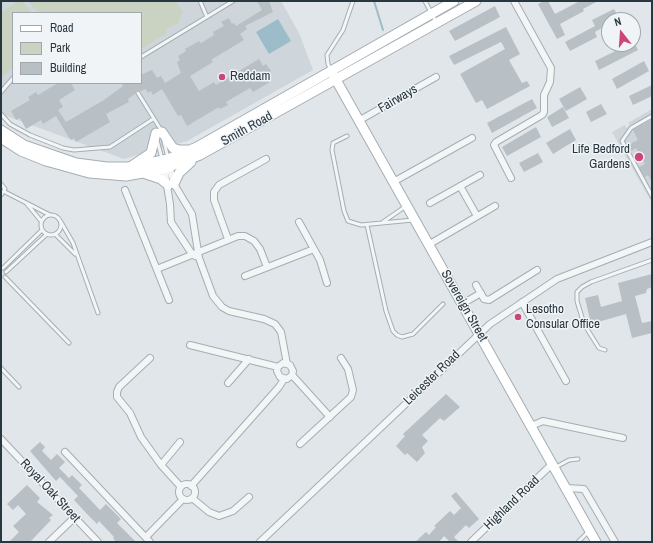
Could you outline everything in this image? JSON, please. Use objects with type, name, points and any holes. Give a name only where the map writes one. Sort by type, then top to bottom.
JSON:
[{"type":"main road","name":"Smith Road","points":[[1,130],[24,145],[75,166],[128,167],[166,164],[200,155],[454,1]]},
{"type":"main road","name":"Smith Road","points":[[1,138],[21,151],[112,176],[144,174],[166,164],[476,1]]},
{"type":"main road","name":"Sovereign Street","points":[[333,75],[395,181],[414,220],[596,542]]},
{"type":"main road","points":[[158,130],[173,148],[182,151],[192,149]]},
{"type":"main road","points":[[128,167],[151,153],[158,130]]},
{"type":"main road","points":[[144,174],[158,177],[171,184],[179,173],[200,155]]},
{"type":"street","points":[[510,178],[494,145],[496,142],[542,115],[544,112],[544,95],[550,82],[551,68],[514,1]]},
{"type":"street","name":"Fairways","points":[[360,120],[436,77]]},
{"type":"street","points":[[395,181],[472,138]]},
{"type":"street","points":[[228,239],[214,200],[214,192],[219,185],[266,159]]},
{"type":"street","points":[[166,164],[171,184],[171,222],[192,254],[198,258]]},
{"type":"street","points":[[430,203],[480,175]]},
{"type":"street","points":[[171,184],[184,200],[193,218],[199,251],[198,258],[213,296],[222,307],[272,321],[278,327],[286,350],[287,364]]},
{"type":"street","points":[[460,186],[477,216]]},
{"type":"street","points":[[125,190],[169,300]]},
{"type":"street","points":[[170,204],[184,200]]},
{"type":"street","points":[[428,245],[495,206]]},
{"type":"street","points":[[299,222],[322,264],[327,283]]},
{"type":"street","points":[[157,269],[238,236],[250,238],[260,249],[267,267]]},
{"type":"street","name":"Leicester Road","points":[[260,542],[479,333],[522,302],[564,276],[652,242]]},
{"type":"street","points":[[245,276],[314,249]]},
{"type":"street","points":[[476,285],[486,300],[491,300],[537,270]]},
{"type":"street","points":[[462,304],[481,293]]},
{"type":"street","points":[[522,302],[566,381]]},
{"type":"street","points":[[190,345],[249,359],[278,368]]},
{"type":"street","points":[[150,358],[119,387],[116,394],[118,400],[130,413],[141,437],[161,465],[181,487]]},
{"type":"street","points":[[300,444],[348,401],[352,393],[348,369],[342,358]]},
{"type":"street","points":[[228,383],[249,359]]},
{"type":"street","points":[[278,368],[280,365],[287,364],[292,368],[292,375],[330,417]]},
{"type":"street","points":[[278,368],[278,374],[284,379]]},
{"type":"street","points":[[191,486],[279,387],[284,379],[292,375]]},
{"type":"street","points":[[531,426],[543,421],[623,438]]},
{"type":"street","name":"Royal Oak Street","points":[[1,439],[98,542]]},
{"type":"street","points":[[161,465],[180,442]]},
{"type":"street","points":[[65,452],[150,542]]},
{"type":"street","name":"Highland Road","points":[[471,542],[554,466]]},
{"type":"street","points":[[181,487],[186,485],[191,486]]},
{"type":"street","points":[[191,486],[194,491],[192,498]]},
{"type":"street","points":[[181,487],[179,495],[183,499]]},
{"type":"street","points":[[566,488],[584,489],[615,542]]},
{"type":"street","points":[[146,537],[183,499],[192,498],[209,512],[219,516],[234,511],[249,497]]},
{"type":"street","points":[[49,542],[75,517]]},
{"type":"lane","points":[[200,1],[207,16]]},
{"type":"lane","points":[[142,56],[233,1]]},
{"type":"lane","points":[[333,75],[328,64],[327,55],[342,30],[353,1]]},
{"type":"lane","points":[[425,1],[436,22]]},
{"type":"lane","points":[[1,92],[12,79]]},
{"type":"lane","points":[[138,93],[153,118],[158,130],[166,164]]},
{"type":"lane","points":[[1,114],[10,124],[30,135],[74,150],[110,147],[153,118]]},
{"type":"lane","points":[[652,116],[631,128],[622,141],[652,196]]},
{"type":"lane","points":[[158,130],[166,164]]},
{"type":"lane","points":[[347,136],[335,142],[332,146],[347,219],[351,223],[368,225],[383,222],[394,223],[414,220]]},
{"type":"lane","points":[[1,184],[4,187],[4,192]]},
{"type":"lane","points":[[1,195],[4,192]]},
{"type":"lane","points":[[4,192],[27,204],[56,216],[61,222],[73,243],[75,254],[98,313]]},
{"type":"lane","points":[[27,204],[41,221],[42,230],[47,234],[56,234],[75,254]]},
{"type":"lane","points":[[383,222],[407,205]]},
{"type":"lane","points":[[41,221],[44,217],[50,214]]},
{"type":"lane","points":[[56,234],[60,229],[61,222]]},
{"type":"lane","points":[[368,225],[386,311],[393,330],[397,335],[402,337],[413,334],[443,304]]},
{"type":"lane","points":[[6,272],[2,268],[42,230]]},
{"type":"lane","points":[[47,234],[6,272],[3,277],[69,343]]},
{"type":"lane","points":[[26,246],[30,250]]},
{"type":"lane","points":[[605,350],[599,348],[584,324],[578,307],[577,292],[591,282],[652,260]]},
{"type":"lane","points":[[1,368],[18,387]]},
{"type":"lane","points":[[554,466],[569,460],[578,459]]},
{"type":"lane","points":[[578,542],[590,531]]},
{"type":"shaded area","name":"Reddam","points":[[1,1],[281,1],[299,33],[313,70],[187,141],[124,159],[1,114]]},
{"type":"shaded area","name":"Life Bedford Gardens","points":[[652,109],[652,203],[612,132],[625,125],[626,128],[630,126],[628,123]]},
{"type":"green space","points":[[17,1],[22,1],[31,12],[12,12],[12,69],[1,78],[1,13]]},
{"type":"green space","points":[[28,1],[176,1],[183,12],[178,23],[165,30],[167,33],[142,48],[142,12],[37,12]]},
{"type":"water","points":[[278,19],[291,41],[269,54],[256,32]]},
{"type":"building","points":[[257,1],[269,1],[273,12],[245,26],[247,29],[240,34],[244,40],[211,60],[213,62],[190,76],[199,91],[214,82],[216,85],[259,59],[263,66],[266,64],[271,71],[268,73],[270,82],[253,92],[250,88],[226,102],[228,105],[220,109],[219,107],[187,126],[181,115],[178,116],[162,89],[153,95],[151,91],[148,93],[146,89],[141,91],[137,90],[135,94],[128,99],[129,102],[106,114],[110,122],[76,142],[74,138],[71,140],[56,116],[43,124],[41,120],[26,129],[20,118],[16,120],[11,111],[30,100],[28,97],[36,92],[38,95],[56,84],[72,84],[75,90],[59,100],[63,107],[58,110],[66,122],[104,100],[123,86],[122,84],[142,84],[142,74],[149,71],[152,70],[157,78],[161,76],[165,83],[181,73],[177,62],[180,60],[178,56],[186,51],[185,49],[199,41],[201,43],[214,35],[213,32],[224,26],[221,22],[229,18],[232,24],[234,23],[236,26],[262,10]]},
{"type":"building","points":[[548,1],[555,14],[580,1],[598,1],[583,9],[584,11],[560,24],[565,35],[557,39],[538,4]]},
{"type":"building","points":[[495,6],[500,17],[455,41],[449,31]]},
{"type":"building","points":[[614,9],[616,12],[608,12]]},
{"type":"building","points":[[601,16],[601,29],[595,32],[597,37],[570,51],[565,42],[595,26],[592,20]]},
{"type":"building","points":[[506,27],[520,54],[509,60],[522,83],[527,81],[530,86],[487,109],[482,100],[476,103],[460,74],[505,49],[501,42],[454,65],[449,56]]},
{"type":"building","points":[[613,52],[634,52],[599,70],[595,61]]},
{"type":"building","points":[[644,61],[649,71],[617,89],[612,79]]},
{"type":"building","points":[[652,85],[652,96],[633,105],[629,96]]},
{"type":"building","points":[[580,87],[587,99],[566,111],[559,99]]},
{"type":"building","points":[[532,99],[537,108],[492,133],[487,123]]},
{"type":"building","points":[[601,104],[607,114],[591,122],[586,112]]},
{"type":"building","points":[[563,107],[569,118],[552,127],[547,117]]},
{"type":"building","points":[[652,119],[652,182],[648,175],[645,177],[639,167],[645,164],[636,148],[631,151],[628,145],[638,140],[633,130]]},
{"type":"building","points":[[536,127],[541,137],[507,156],[502,147]]},
{"type":"building","points":[[570,129],[576,140],[553,154],[546,143]]},
{"type":"building","points":[[538,153],[543,162],[524,172],[519,163]]},
{"type":"building","points":[[652,274],[652,287],[647,289],[646,293],[635,296],[642,323],[652,321],[652,333],[632,338],[626,314],[591,324],[585,298],[598,295],[601,307],[622,301],[618,283]]},
{"type":"building","points":[[446,394],[460,407],[444,421],[440,418],[422,435],[428,441],[422,447],[425,453],[417,462],[407,453],[405,455],[396,446],[405,436],[403,434]]},
{"type":"building","points":[[40,442],[45,447],[42,451],[51,460],[57,454],[65,462],[59,468],[69,478],[72,475],[82,485],[79,488],[100,510],[106,504],[121,519],[117,523],[136,542],[116,542],[113,538],[114,537],[99,521],[97,524],[86,513],[74,500],[78,496],[60,477],[56,481],[30,451]]},
{"type":"building","points":[[27,485],[40,498],[37,502],[53,515],[49,518],[51,520],[30,542],[9,542],[19,532],[13,526],[26,514],[18,505],[13,510],[7,504]]},
{"type":"building","points":[[456,492],[479,519],[469,528],[466,525],[454,537],[459,542],[450,542],[444,536],[439,542],[415,542],[426,532],[429,535],[436,527],[434,526],[450,511],[454,515],[461,508],[451,496]]},
{"type":"waterway","points":[[374,1],[383,30]]},
{"type":"place","name":"Reddam","points":[[222,77]]},
{"type":"place","name":"Life Bedford Gardens","points":[[639,157]]},
{"type":"place","name":"Lesotho Consular Office","points":[[518,317]]}]
